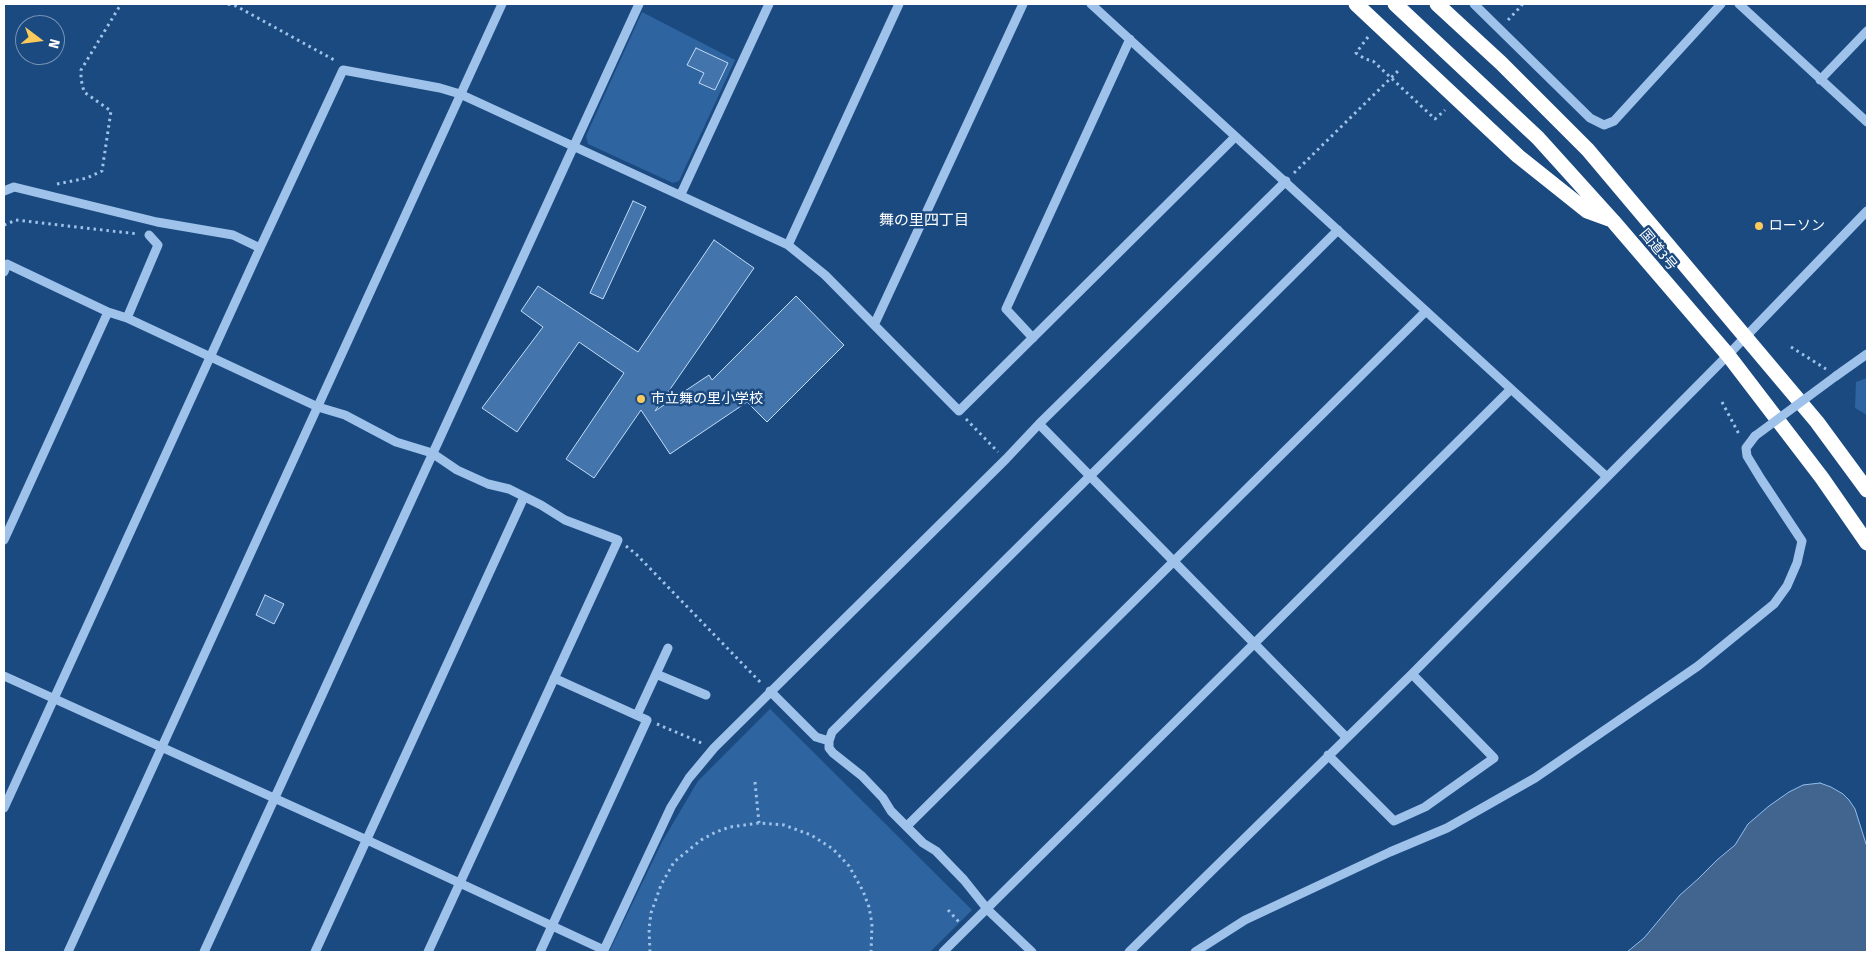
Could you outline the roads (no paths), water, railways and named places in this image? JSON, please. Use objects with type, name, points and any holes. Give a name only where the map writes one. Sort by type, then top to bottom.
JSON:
[{"type":"highway","points":[[1356,4],[1518,156],[1587,211],[1613,221]]},
{"type":"highway","name":"国道3号","points":[[1395,4],[1538,138],[1613,221],[1728,355],[1822,478],[1867,542]]},
{"type":"highway","name":"国道3号","points":[[1437,4],[1588,150],[1817,422],[1867,490]]},
{"type":"street","points":[[68,952],[502,4]]},
{"type":"street","points":[[204,952],[639,4]]},
{"type":"street","points":[[681,194],[769,4]]},
{"type":"street","points":[[788,245],[899,4]]},
{"type":"street","points":[[875,324],[1023,4]]},
{"type":"street","points":[[1091,4],[1607,477]]},
{"type":"street","points":[[1474,4],[1590,118],[1604,124],[1614,121],[1721,4]]},
{"type":"street","points":[[1739,4],[1867,122]]},
{"type":"street","points":[[1820,80],[1867,30]]},
{"type":"street","points":[[1032,338],[1006,309],[1130,38]]},
{"type":"street","points":[[4,808],[343,70],[440,88],[460,94],[681,194],[788,245],[825,275],[959,411],[1235,137]]},
{"type":"street","points":[[4,676],[274,800],[367,840],[552,925],[603,951],[671,806],[689,778],[714,748],[1006,459],[1038,424],[1286,181]]},
{"type":"street","points":[[4,191],[14,187],[157,222],[233,235],[260,248]]},
{"type":"street","points":[[1130,952],[1412,674],[1728,355],[1867,211]]},
{"type":"street","points":[[1032,952],[988,910],[936,851],[923,842],[891,811],[883,798],[862,776],[833,753],[829,748],[828,741],[832,732],[1338,230]]},
{"type":"street","points":[[126,318],[158,245],[149,235]]},
{"type":"street","points":[[5,266],[108,312],[126,318],[318,407],[345,415],[396,442],[432,453],[457,470],[488,484],[509,489],[565,520],[618,540],[428,952]]},
{"type":"street","points":[[907,826],[1426,311]]},
{"type":"street","points":[[4,540],[108,312]]},
{"type":"street","points":[[1195,952],[1244,920],[1390,852],[1447,828],[1535,778],[1698,666],[1774,604],[1787,586],[1797,563],[1802,541],[1761,480],[1747,456],[1746,448],[1755,436],[1867,354]]},
{"type":"street","points":[[943,952],[988,910],[1510,390]]},
{"type":"street","points":[[1038,424],[1346,737]]},
{"type":"street","points":[[316,952],[524,497]]},
{"type":"street","points":[[637,715],[668,648]]},
{"type":"street","points":[[656,674],[706,695]]},
{"type":"street","points":[[1328,755],[1394,821],[1425,807],[1494,758],[1412,674]]},
{"type":"street","points":[[540,952],[647,720],[554,678]]},
{"type":"street","points":[[770,692],[816,737],[828,741]]},
{"type":"place","name":"ローソン","points":[[1759,226]]},
{"type":"place","name":"市立舞の里小学校","points":[[641,399]]},
{"type":"district","name":"舞の里四丁目","points":[[924,221]]}]
